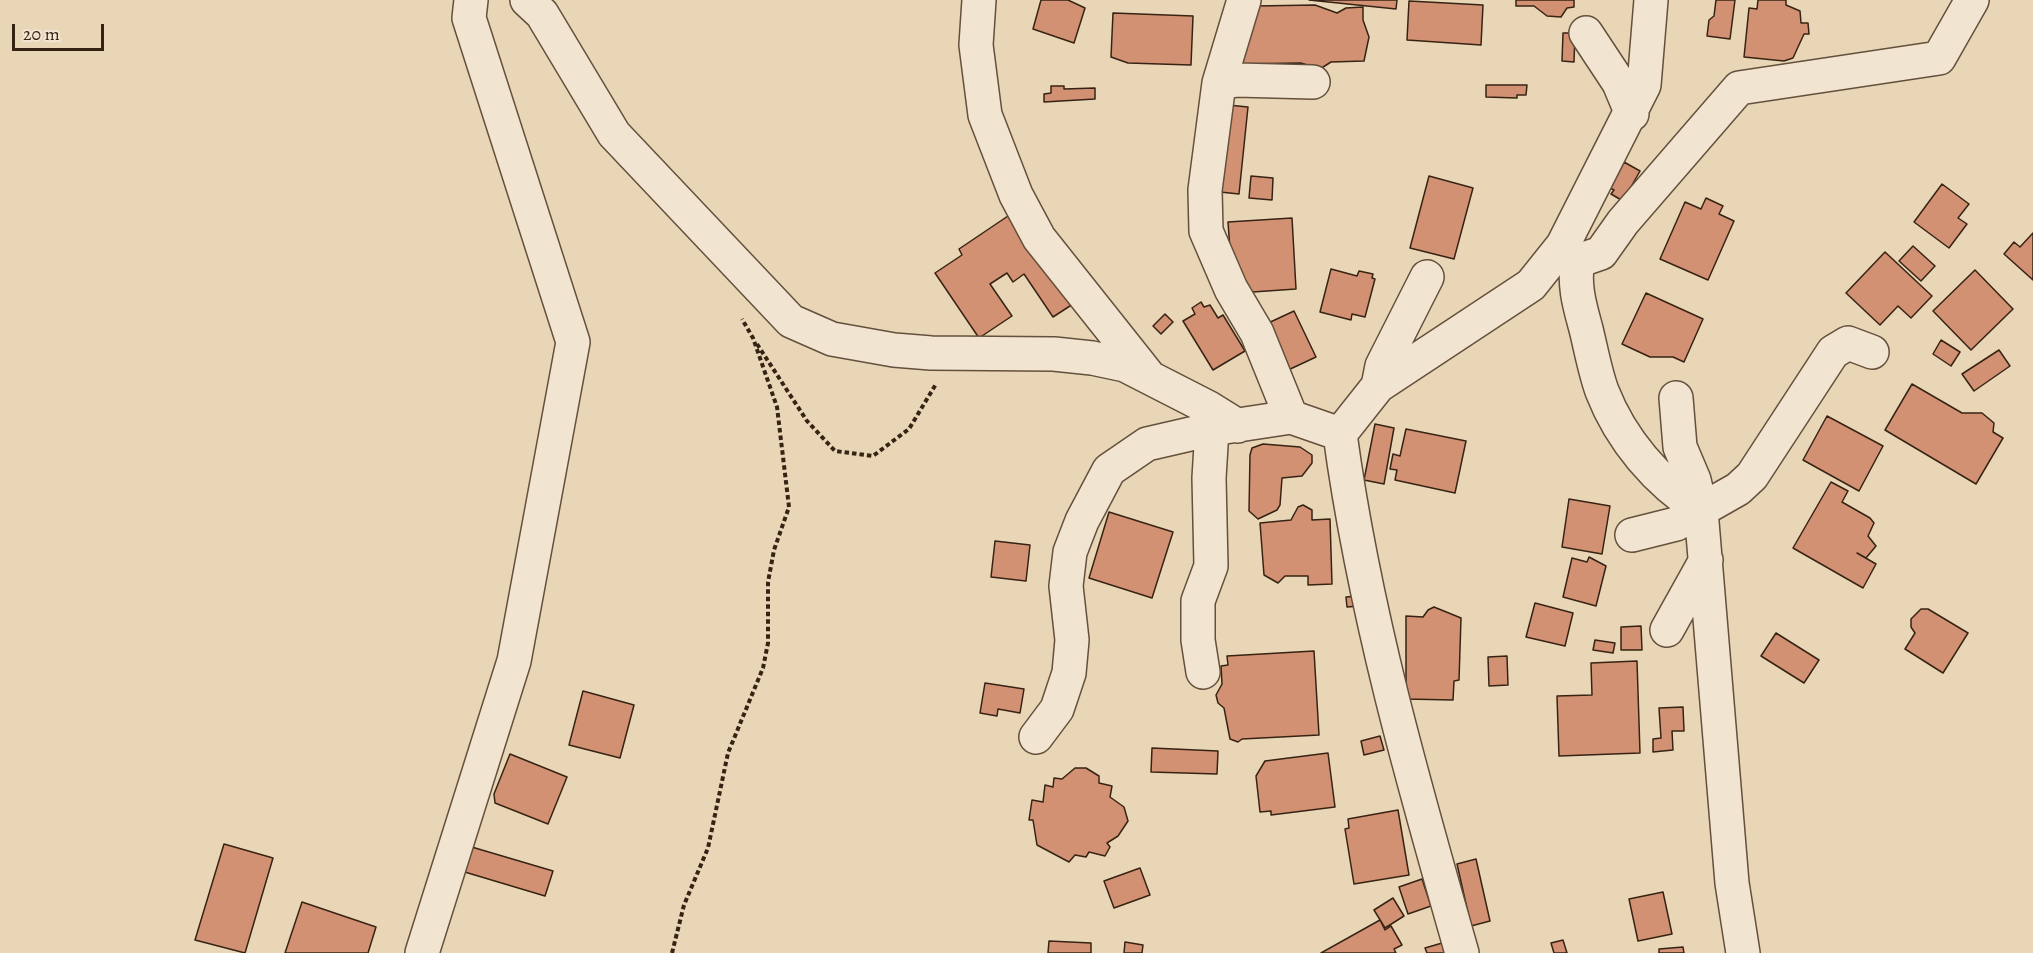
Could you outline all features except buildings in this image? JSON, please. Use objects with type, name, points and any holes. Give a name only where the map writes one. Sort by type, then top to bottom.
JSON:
[{"type":"street","points":[[422,953],[514,661],[573,342],[469,18],[471,0]]},
{"type":"street","points":[[527,0],[542,14],[614,134],[791,321],[832,339],[894,350],[952,354],[1023,353],[1092,358],[1125,365],[1148,375],[1225,428]]},
{"type":"street","points":[[979,0],[976,45],[985,115],[1016,195],[1039,238],[1148,375]]},
{"type":"street","points":[[1244,0],[1219,83],[1205,190],[1206,231],[1231,289],[1257,333],[1291,417]]},
{"type":"street","points":[[1462,953],[1422,813],[1368,603],[1340,435],[1378,386],[1531,285],[1571,253],[1644,85],[1651,0]]},
{"type":"street","points":[[1571,253],[1602,253],[1623,222],[1739,88],[1939,58],[1972,0]]},
{"type":"street","points":[[1586,33],[1619,83],[1632,114]]},
{"type":"street","points":[[1219,83],[1237,80],[1313,82]]},
{"type":"street","points":[[1571,253],[1578,296],[1602,391],[1620,426],[1650,469],[1681,497],[1701,510]]},
{"type":"street","points":[[1378,386],[1382,366],[1427,278]]},
{"type":"street","points":[[1632,535],[1677,524],[1738,489],[1752,476],[1833,352],[1848,343],[1872,352]]},
{"type":"street","points":[[1676,398],[1676,426],[1680,447],[1694,480],[1701,510],[1731,872],[1743,953]]},
{"type":"street","points":[[1036,737],[1057,709],[1070,673],[1072,640],[1066,586],[1070,552],[1093,498],[1109,470],[1147,444],[1291,417],[1340,435]]},
{"type":"street","points":[[1203,672],[1198,640],[1198,601],[1211,566],[1209,478],[1225,428]]},
{"type":"street","points":[[1667,630],[1706,560]]},
{"type":"path","points":[[741,318],[807,421],[835,451],[873,456],[909,429],[952,354]]},
{"type":"path","points":[[672,953],[684,905],[708,848],[728,753],[763,668],[768,643],[768,582],[774,550],[789,507],[777,407],[753,338]]}]
